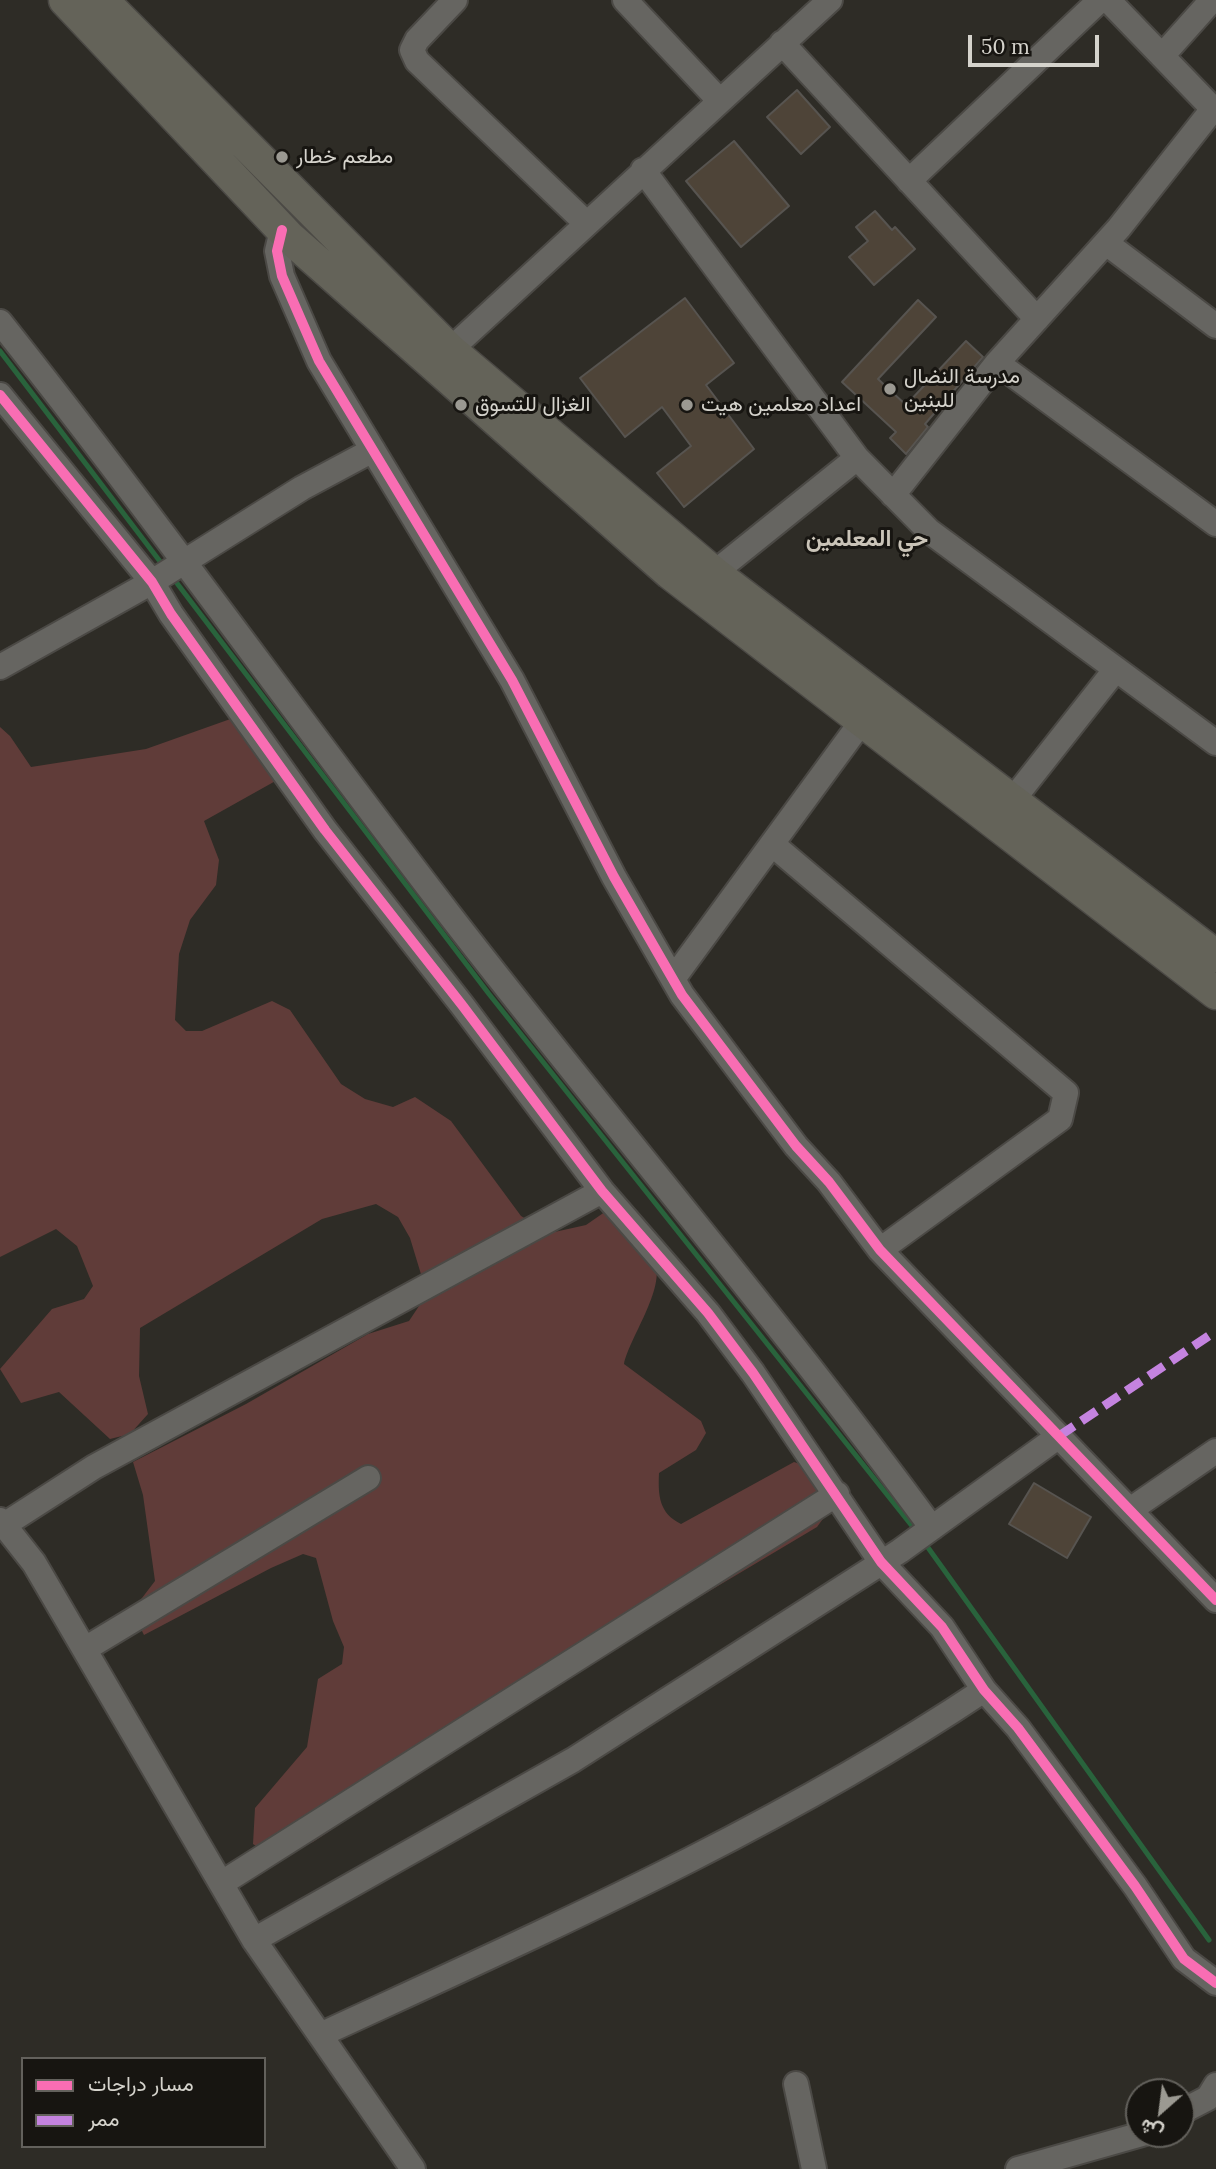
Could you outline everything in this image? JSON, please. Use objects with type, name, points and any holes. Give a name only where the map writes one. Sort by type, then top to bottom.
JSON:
[{"type":"main road","points":[[65,0],[282,230],[670,573],[1216,993]]},
{"type":"main road","points":[[102,0],[450,350],[714,573],[1216,956]]},
{"type":"main road","points":[[224,168],[246,145]]},
{"type":"street","points":[[455,0],[417,40],[412,50],[417,61],[586,223]]},
{"type":"street","points":[[625,0],[719,100]]},
{"type":"street","points":[[450,350],[830,0]]},
{"type":"street","points":[[909,181],[1100,0]]},
{"type":"street","points":[[893,495],[997,363],[1106,243],[1215,110],[1108,0]]},
{"type":"street","points":[[1162,56],[1212,0]]},
{"type":"street","points":[[782,43],[1037,319]]},
{"type":"street","points":[[643,170],[857,458],[893,495],[929,531],[1216,743]]},
{"type":"street","points":[[282,230],[277,251],[282,276],[319,361],[512,680],[614,877],[673,979],[796,1146],[829,1182],[880,1250],[1216,1600]]},
{"type":"street","points":[[1106,243],[1216,326]]},
{"type":"street","points":[[0,322],[102,451],[449,914],[667,1191],[846,1411],[928,1530]]},
{"type":"street","points":[[997,363],[1216,524]]},
{"type":"street","points":[[0,395],[152,582],[171,614],[325,830],[602,1191],[708,1313],[837,1493],[890,1556],[984,1690],[1018,1728],[1127,1875],[1184,1959],[1216,1983]]},
{"type":"street","points":[[0,667],[152,582],[302,488],[373,450]]},
{"type":"street","points":[[714,573],[857,458]]},
{"type":"street","points":[[1011,802],[1116,669]]},
{"type":"street","points":[[673,979],[862,721]]},
{"type":"street","points":[[772,845],[1066,1093],[1060,1119],[880,1250]]},
{"type":"street","points":[[413,2169],[254,1940],[34,1563],[2,1522],[94,1467],[602,1191]]},
{"type":"street","points":[[254,1940],[573,1760],[890,1556],[1059,1436]]},
{"type":"street","points":[[1130,1510],[1216,1451]]},
{"type":"street","points":[[85,1649],[368,1478]]},
{"type":"street","points":[[222,1883],[837,1493]]},
{"type":"street","points":[[320,2035],[560,1924],[764,1824],[939,1720],[984,1690]]},
{"type":"street","points":[[796,2084],[814,2169]]},
{"type":"street","points":[[1195,2105],[1208,2098],[1216,2085]]},
{"type":"street","points":[[1018,2169],[1125,2139]]},
{"type":"shaded area","points":[[236,717],[279,779],[204,821],[219,860],[216,885],[190,920],[179,954],[175,1020],[186,1031],[202,1031],[272,1001],[290,1010],[341,1084],[365,1099],[393,1107],[415,1097],[451,1121],[521,1216],[550,1233],[586,1225],[612,1207],[649,1251],[657,1269],[652,1296],[624,1364],[701,1421],[706,1433],[696,1450],[659,1473],[661,1503],[668,1515],[681,1524],[794,1462],[809,1467],[828,1512],[817,1527],[523,1702],[313,1842],[271,1856],[253,1844],[255,1808],[307,1747],[318,1679],[342,1664],[344,1647],[333,1621],[316,1558],[303,1554],[271,1568],[144,1635],[132,1611],[155,1581],[143,1495],[133,1462],[246,1404],[368,1334],[409,1321],[427,1294],[410,1238],[398,1217],[376,1204],[322,1219],[140,1328],[139,1376],[148,1414],[130,1434],[110,1439],[59,1392],[21,1403],[0,1369],[52,1309],[84,1299],[93,1286],[77,1246],[56,1229],[0,1257],[0,727],[10,736],[31,767],[146,749]]},
{"type":"building","points":[[797,90],[830,127],[801,154],[767,117]]},
{"type":"building","points":[[734,141],[789,206],[741,247],[686,181]]},
{"type":"building","points":[[875,211],[892,230],[895,227],[915,249],[874,285],[849,257],[868,241],[856,227]]},
{"type":"building","points":[[685,298],[734,363],[706,385],[754,449],[684,507],[657,473],[691,446],[662,407],[625,437],[580,378]]},
{"type":"building","points":[[918,300],[936,317],[878,379],[906,405],[966,341],[983,357],[925,424],[928,427],[906,454],[890,438],[896,432],[842,382]]},
{"type":"building","points":[[1034,1483],[1091,1517],[1067,1558],[1009,1524]]},
{"type":"waterway","points":[[0,351],[165,568]]},
{"type":"waterway","points":[[173,578],[489,994],[916,1531]]},
{"type":"waterway","points":[[924,1542],[1209,1940]]},
{"type":"marked path","points":[[1059,1436],[1216,1331]]},
{"type":"cycle path","points":[[282,230],[277,251],[282,276],[319,361],[512,680],[614,877],[682,995],[796,1146],[829,1182],[880,1250],[1216,1600]]},
{"type":"cycle path","points":[[0,395],[152,582],[171,614],[325,830],[462,1005],[602,1191],[708,1313],[753,1373],[881,1562],[942,1627],[984,1690],[1018,1728],[1135,1886],[1184,1959],[1216,1983]]},
{"type":"place","name":"مطعم خطار","points":[[282,157]]},
{"type":"place","name":"مدرسة النضال للبنين","points":[[890,389]]},
{"type":"place","name":"الغزال للتسوق","points":[[461,405]]},
{"type":"place","name":"اعداد معلمين هيت","points":[[687,405]]},
{"type":"district","name":"حي المعلمين","points":[[867,539]]}]
